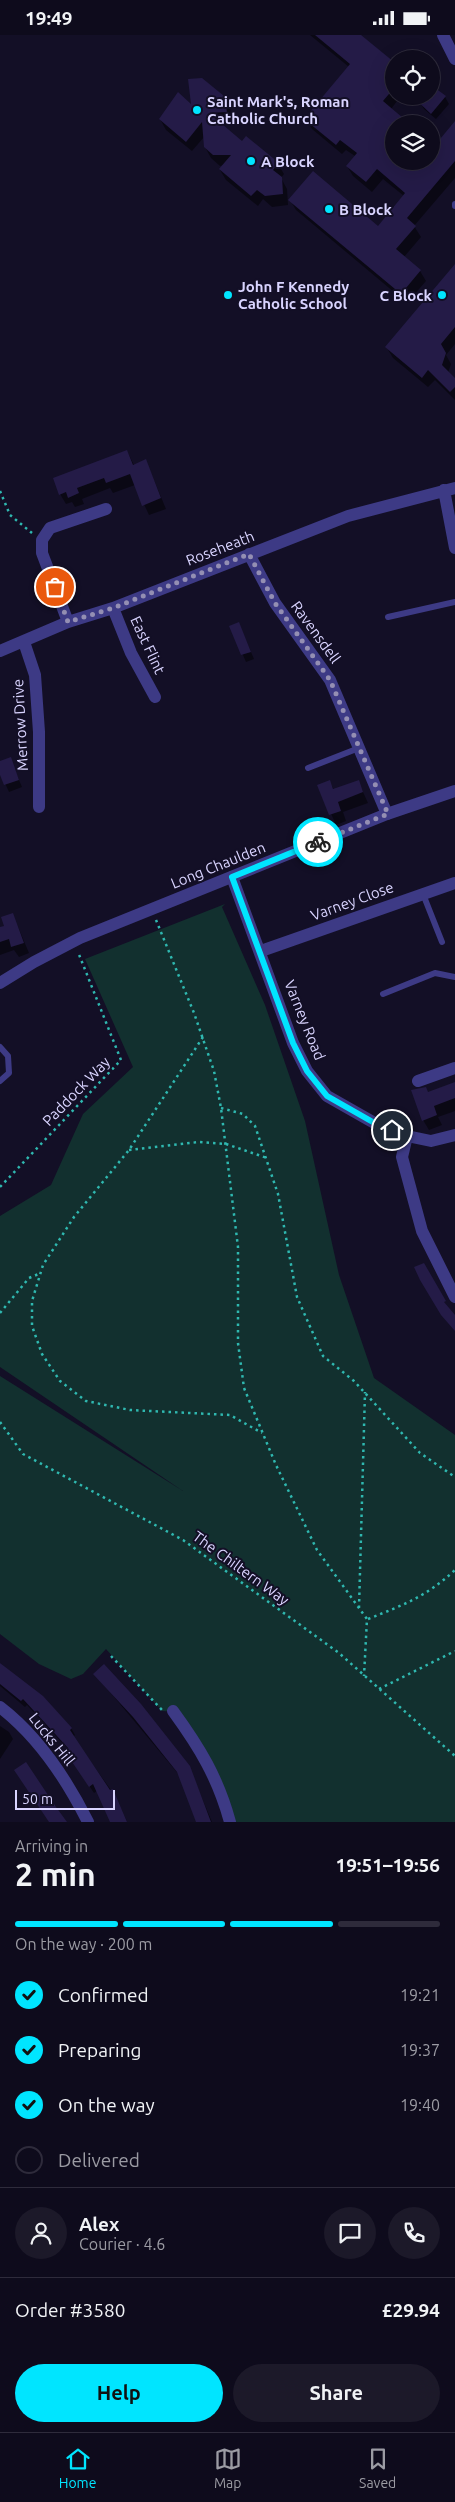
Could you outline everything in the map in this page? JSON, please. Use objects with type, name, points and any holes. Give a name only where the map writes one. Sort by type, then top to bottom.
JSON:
[{"type":"street","points":[[443,35],[455,59]]},
{"type":"street","points":[[449,489],[455,549]]},
{"type":"street","name":"Roseheath","points":[[0,651],[68,622],[113,608],[348,516],[449,489]]},
{"type":"street","points":[[68,622],[42,553],[42,540],[50,528],[106,509]]},
{"type":"street","name":"Ravensdell","points":[[249,554],[275,603],[330,680],[388,814]]},
{"type":"street","name":"East Flint","points":[[113,608],[131,653],[155,697]]},
{"type":"street","name":"Merrow Drive","points":[[24,642],[35,675],[40,807]]},
{"type":"street","name":"Long Chaulden","points":[[0,983],[34,962],[74,942],[151,909],[388,814],[455,791]]},
{"type":"street","name":"Varney Road","points":[[232,877],[261,951],[293,1043],[307,1071],[327,1096],[378,1125],[407,1136],[431,1141],[455,1135]]},
{"type":"street","name":"Varney Close","points":[[261,951],[455,883]]},
{"type":"street","points":[[418,1081],[455,1068]]},
{"type":"street","points":[[407,1136],[402,1157],[422,1231],[455,1297]]},
{"type":"street","name":"Lucks Hill","points":[[0,1707],[28,1732],[56,1765],[88,1822]]},
{"type":"street","points":[[173,1711],[210,1767],[223,1798],[230,1822]]},
{"type":"lane","points":[[388,617],[455,602]]},
{"type":"lane","points":[[308,767],[359,748]]},
{"type":"lane","points":[[423,894],[442,942]]},
{"type":"lane","points":[[383,993],[435,973],[455,977]]},
{"type":"lane","points":[[0,1047],[8,1056],[9,1073],[0,1081]]},
{"type":"path","points":[[0,491],[10,515],[42,540]]},
{"type":"path","points":[[151,909],[203,1037],[214,1071],[222,1108],[238,1247],[239,1352],[244,1388],[262,1433],[317,1550],[367,1619],[364,1676]]},
{"type":"path","name":"Paddock Way","points":[[0,1187],[121,1060],[74,942]]},
{"type":"path","points":[[203,1037],[129,1150],[74,1217],[44,1265],[32,1301],[32,1325],[42,1354],[60,1381],[86,1401],[130,1410],[230,1415],[262,1433]]},
{"type":"path","points":[[222,1108],[243,1114],[255,1126],[278,1194],[297,1297],[323,1356],[365,1392],[420,1453],[455,1477]]},
{"type":"path","points":[[129,1150],[199,1142],[226,1144],[267,1158]]},
{"type":"path","points":[[0,1313],[29,1278],[41,1273]]},
{"type":"path","points":[[359,1608],[365,1392]]},
{"type":"path","name":"The Chiltern Way","points":[[0,1423],[23,1454],[183,1540],[339,1653],[455,1756]]},
{"type":"path","points":[[367,1619],[413,1602],[455,1571]]},
{"type":"path","points":[[379,1689],[455,1651]]},
{"type":"path","points":[[112,1656],[162,1711],[173,1711]]},
{"type":"green space","points":[[225,904],[222,907],[265,1005],[305,1121],[339,1275],[374,1378],[455,1435],[455,1822],[233,1822],[177,1712],[162,1711],[106,1649],[83,1674],[71,1679],[39,1664],[0,1634],[0,1376],[183,1491],[0,1367],[0,1216],[51,1185],[83,1114],[133,1067],[85,959]]},
{"type":"building","points":[[315,35],[361,35],[385,55],[385,99],[383,101],[385,105],[388,105],[399,115],[385,115],[385,170],[440,170],[440,139],[455,121],[455,161],[407,218],[416,226],[396,249],[421,270],[401,294],[288,200],[313,171],[378,226],[405,193],[377,169],[366,182],[346,166],[357,153],[340,140],[336,145],[304,119],[350,64]]},
{"type":"building","points":[[202,78],[224,96],[227,112],[209,113],[242,141],[246,136],[279,163],[273,170],[282,177],[283,194],[265,196],[257,190],[251,196],[219,169],[231,155],[213,155],[204,147],[202,122],[186,142],[159,119],[178,92],[191,104],[188,79]]},
{"type":"building","points":[[440,92],[446,96],[440,103]]},
{"type":"building","points":[[422,105],[438,105],[431,114]]},
{"type":"building","name":"C Block","points":[[455,264],[455,327],[441,344],[446,353],[442,365],[455,378],[455,387],[450,392],[428,370],[422,378],[385,347]]},
{"type":"building","points":[[127,450],[133,465],[146,459],[161,498],[142,506],[130,474],[106,483],[104,478],[77,488],[79,493],[68,498],[66,492],[59,495],[53,478]]},
{"type":"building","points":[[239,622],[251,652],[241,655],[229,626]]},
{"type":"building","points":[[11,757],[19,780],[4,785],[0,775],[0,761]]},
{"type":"building","points":[[330,780],[333,789],[359,780],[363,792],[338,802],[341,811],[329,815],[317,785]]},
{"type":"building","points":[[13,913],[24,943],[11,947],[9,939],[0,942],[0,927],[4,926],[1,917]]},
{"type":"building","points":[[455,1082],[455,1098],[434,1106],[437,1115],[422,1121],[411,1090],[426,1087],[428,1092]]},
{"type":"building","points":[[424,1263],[446,1301],[444,1302],[455,1315],[455,1331],[441,1315],[414,1267]]},
{"type":"building","points":[[0,1663],[43,1696],[72,1728],[70,1730],[110,1790],[113,1789],[127,1822],[110,1822],[93,1784],[89,1787],[64,1750],[68,1748],[23,1699],[21,1701],[0,1684]]},
{"type":"building","points":[[104,1664],[141,1704],[190,1766],[211,1822],[196,1822],[177,1772],[133,1717],[93,1674]]},
{"type":"building","points":[[26,1762],[67,1822],[49,1822],[14,1770]]},
{"type":"way so far","points":[[55,587],[68,622],[113,608],[249,554],[275,603],[330,680],[388,814],[318,842]]},
{"type":"place","name":"Saint Mark's, Roman Catholic Church","points":[[197,110]]},
{"type":"place","name":"A Block","points":[[251,161]]},
{"type":"place","name":"B Block","points":[[329,209]]},
{"type":"place","name":"John F Kennedy Catholic School","points":[[228,295]]},
{"type":"place","name":"C Block","points":[[442,295]]},
{"type":"route","points":[[318,842],[232,877],[261,951],[293,1043],[307,1071],[327,1096],[378,1125],[392,1130]]}]
